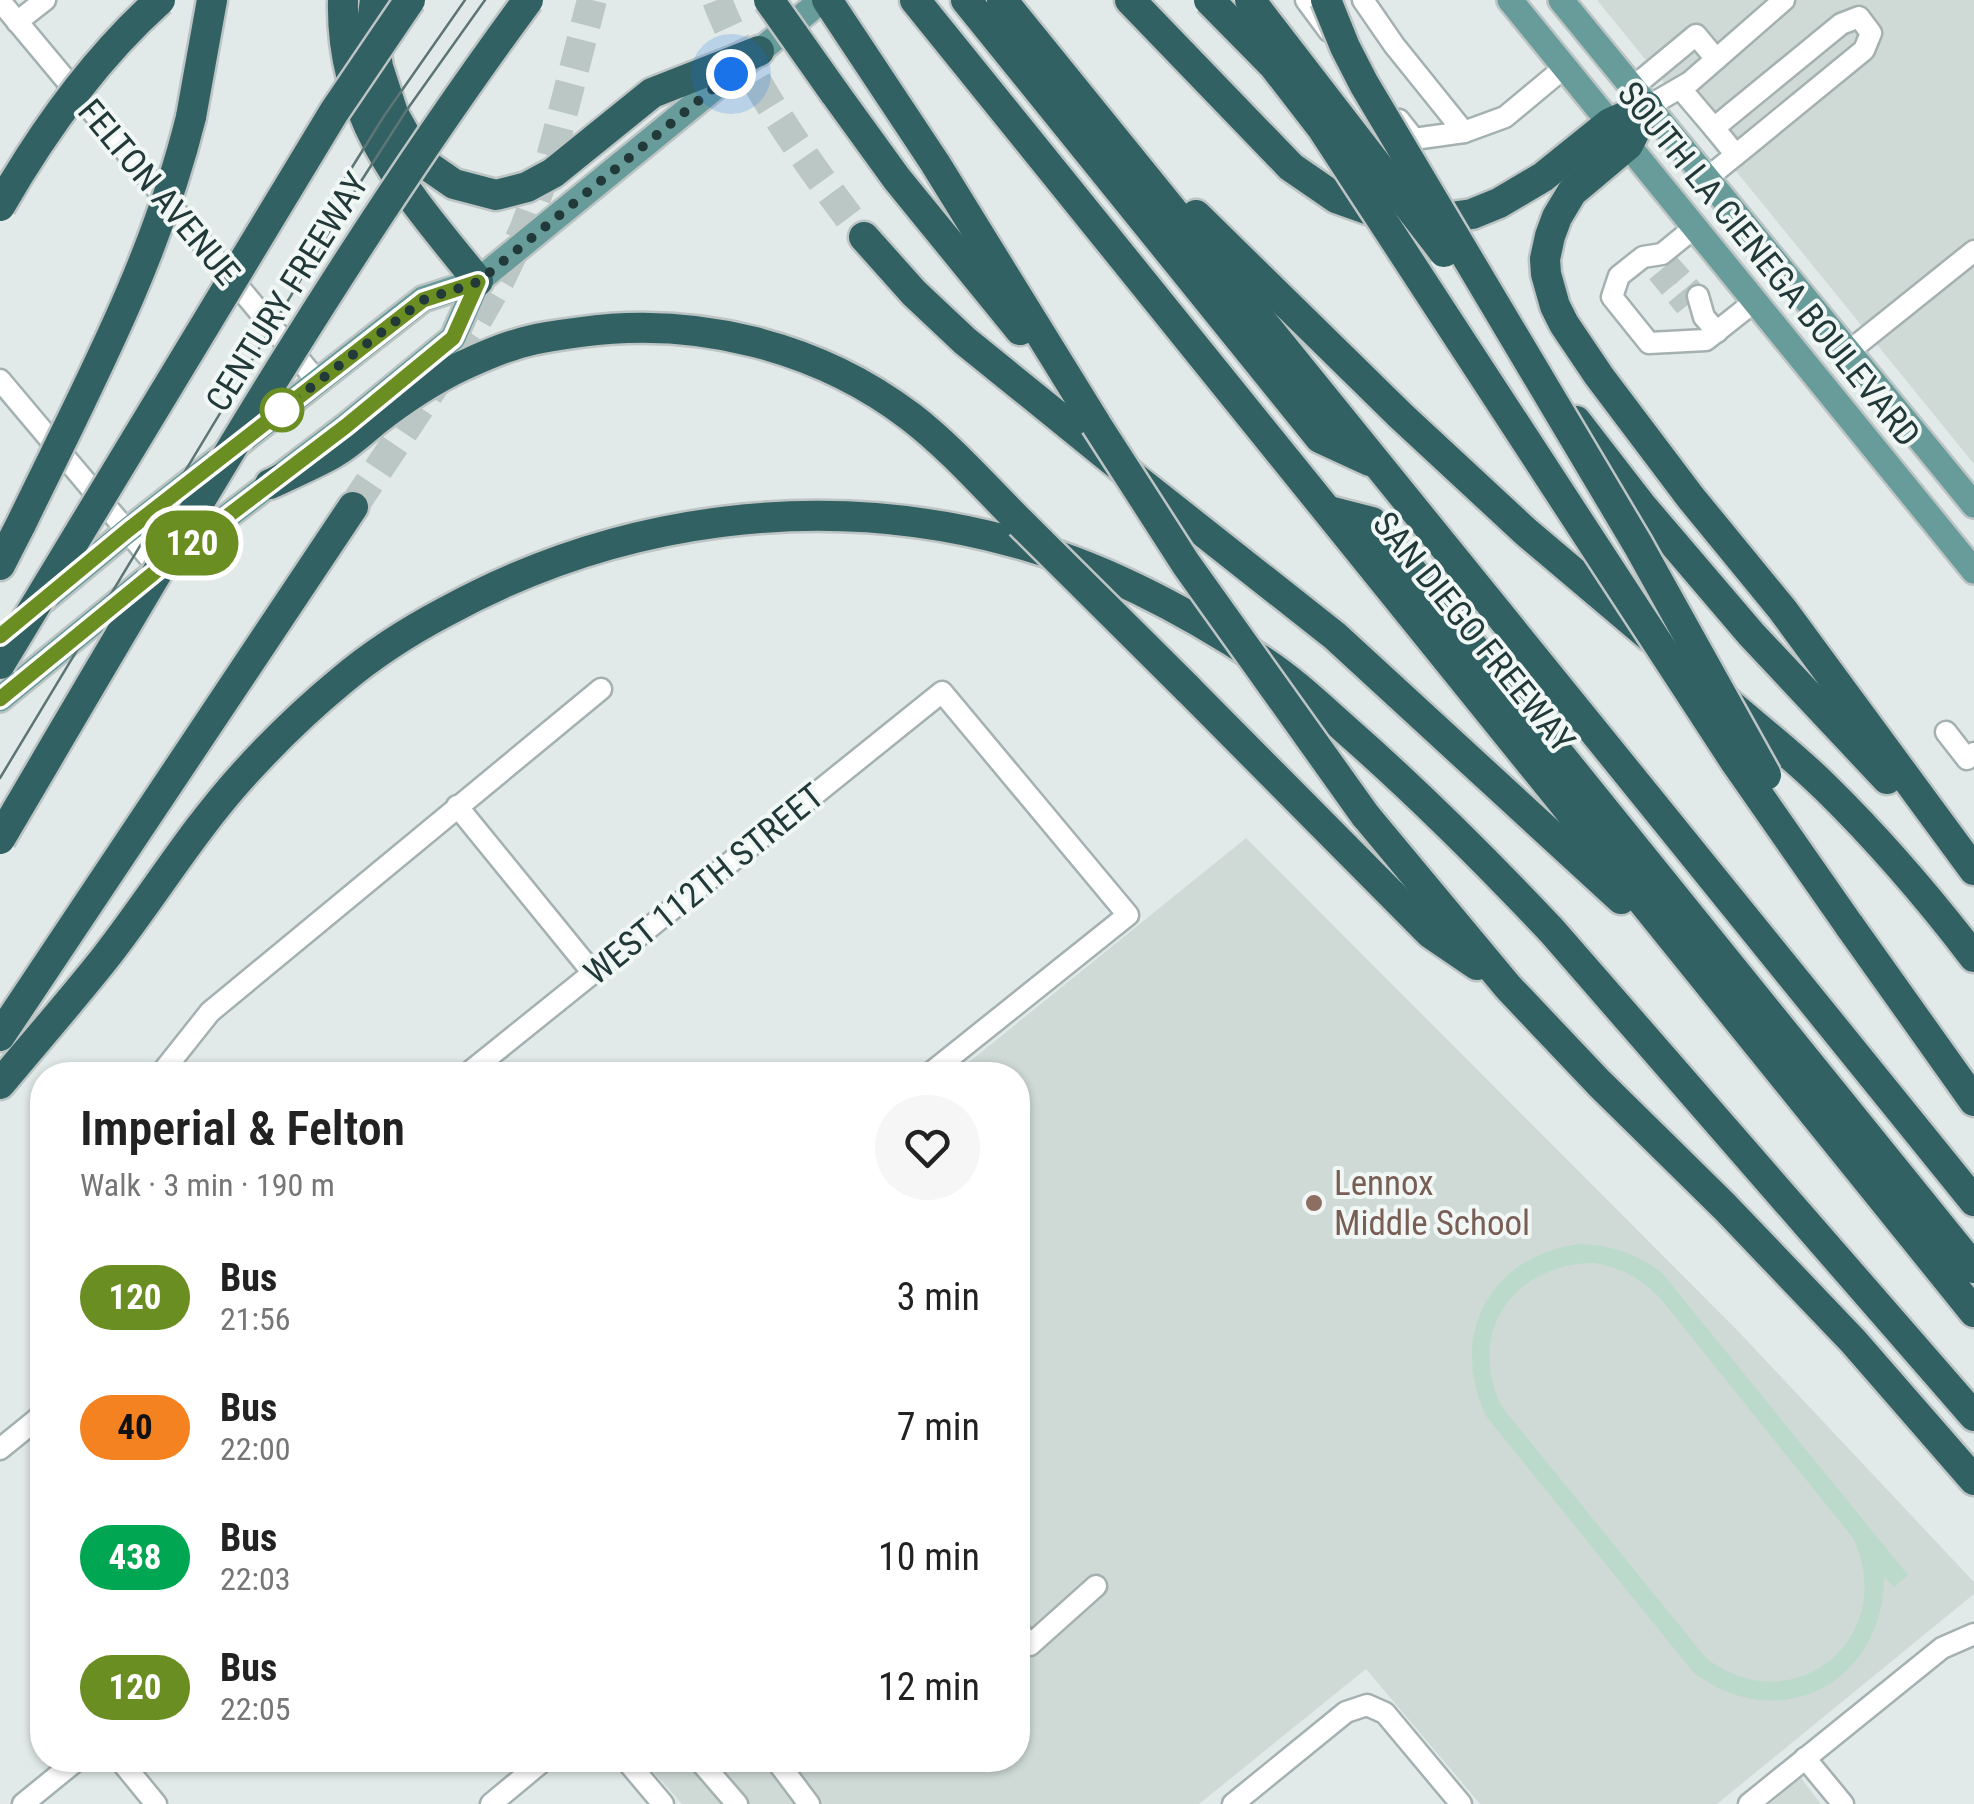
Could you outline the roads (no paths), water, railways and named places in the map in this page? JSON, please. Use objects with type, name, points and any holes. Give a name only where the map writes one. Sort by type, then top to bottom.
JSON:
[{"type":"highway","points":[[0,206],[63,107],[160,0]]},
{"type":"highway","points":[[0,564],[148,256],[183,151],[212,0]]},
{"type":"highway","points":[[343,0],[344,40],[358,104],[379,148],[416,204],[478,282]]},
{"type":"highway","points":[[375,0],[372,23],[378,67],[393,114],[407,138],[428,166],[454,184],[496,194],[526,187],[553,173],[652,94],[759,51]]},
{"type":"highway","name":"CENTURY FREEWAY","points":[[0,664],[334,112],[410,0]]},
{"type":"highway","name":"CENTURY FREEWAY","points":[[0,838],[320,304],[528,0]]},
{"type":"highway","points":[[770,0],[897,179],[1096,424]]},
{"type":"highway","points":[[824,0],[935,163],[1186,564],[1365,814],[1508,987],[1852,1341],[1974,1480]]},
{"type":"highway","points":[[966,0],[1320,438],[1377,464]]},
{"type":"highway","name":"SAN DIEGO FREEWAY","points":[[1002,0],[1974,1201]]},
{"type":"highway","points":[[1130,0],[1291,167],[1336,198],[1367,209],[1417,222],[1472,214],[1499,203],[1619,134]]},
{"type":"highway","points":[[1209,0],[1274,66],[1322,128],[1736,763],[1974,1101]]},
{"type":"highway","points":[[1250,0],[1641,504],[1751,634],[1974,872]]},
{"type":"highway","points":[[1326,0],[1364,84],[1638,545],[1849,925]]},
{"type":"highway","name":"SAN DIEGO FREEWAY","points":[[920,6],[1974,1312]]},
{"type":"highway","points":[[1640,98],[1619,134],[1572,192],[1550,236],[1546,274],[1564,324],[1598,376],[1782,610],[1974,872]]},
{"type":"highway","points":[[1092,112],[1400,416],[1526,532],[1823,785],[1924,893],[1974,957]]},
{"type":"highway","points":[[864,237],[914,293],[966,341],[1335,636],[1691,963]]},
{"type":"highway","points":[[270,484],[334,453],[424,387],[461,366],[538,338],[636,326],[684,328],[736,336],[828,368],[910,417],[939,441],[1430,932],[1508,987]]},
{"type":"highway","points":[[0,1036],[353,507]]},
{"type":"highway","points":[[1329,512],[1372,522],[1974,1268]]},
{"type":"highway","points":[[0,1084],[104,959],[242,776],[343,679],[430,620],[533,570],[633,537],[684,526],[786,515],[898,519],[954,528],[1045,552],[1172,605],[1270,665],[1324,711],[1436,814],[1552,931],[1974,1416]]},
{"type":"main road","points":[[0,636],[128,530],[423,300],[478,282],[824,0]]},
{"type":"main road","name":"SOUTH LA CIENEGA BOULEVARD","points":[[1510,0],[1974,571]]},
{"type":"main road","name":"SOUTH LA CIENEGA BOULEVARD","points":[[1561,0],[1974,505]]},
{"type":"main road","points":[[0,699],[158,569],[346,426],[453,338],[478,282]]},
{"type":"street","points":[[16,22],[45,0]]},
{"type":"street","points":[[1306,0],[1414,139],[1464,132],[1504,116],[1565,67]]},
{"type":"street","points":[[1363,0],[1394,46],[1464,132]]},
{"type":"street","points":[[1640,98],[1680,88],[1784,0]]},
{"type":"street","name":"FELTON AVENUE","points":[[0,2],[318,382]]},
{"type":"street","points":[[1706,179],[1864,50],[1871,32],[1859,17],[1841,24],[1714,128]]},
{"type":"street","points":[[1640,98],[1696,35],[1716,58]]},
{"type":"street","points":[[1680,88],[1736,154]]},
{"type":"street","points":[[1694,228],[1658,262],[1619,276],[1612,298],[1649,343],[1706,340],[1711,324],[1754,302]]},
{"type":"street","points":[[1848,352],[1974,250]]},
{"type":"street","points":[[1691,302],[1711,324]]},
{"type":"street","points":[[0,380],[158,569]]},
{"type":"street","points":[[170,1062],[210,1012],[601,689]]},
{"type":"street","name":"WEST 112TH STREET","points":[[482,1062],[942,692],[1128,915],[944,1062]]},
{"type":"street","points":[[1946,732],[1967,759],[1974,753]]},
{"type":"street","points":[[457,806],[593,973]]},
{"type":"street","points":[[0,1449],[30,1425]]},
{"type":"street","points":[[1030,1646],[1096,1586]]},
{"type":"street","points":[[1749,1804],[1942,1648],[1974,1634]]},
{"type":"street","points":[[1233,1804],[1346,1712],[1367,1706],[1385,1713],[1461,1804]]},
{"type":"street","points":[[1805,1758],[1842,1804]]},
{"type":"street","points":[[23,1804],[62,1772]]},
{"type":"street","points":[[130,1772],[156,1804]]},
{"type":"street","points":[[491,1804],[530,1772]]},
{"type":"street","points":[[636,1772],[663,1804]]},
{"type":"street","points":[[709,1772],[737,1804]]},
{"type":"street","points":[[785,1772],[809,1804]]},
{"type":"tunnel","points":[[353,507],[472,329],[524,230],[551,158],[592,0]]},
{"type":"tunnel","points":[[717,0],[763,93],[864,237]]},
{"type":"tunnel","points":[[1669,263],[1698,296]]},
{"type":"tunnel","points":[[1657,273],[1685,307]]},
{"type":"tram line","points":[[308,238],[384,116],[465,0]]},
{"type":"tram line","points":[[0,778],[342,211],[406,111],[485,0]]},
{"type":"place","name":"Lennox Middle School","points":[[1314,1203]]}]
